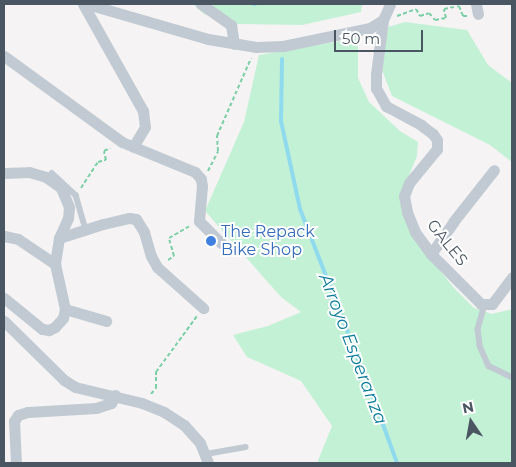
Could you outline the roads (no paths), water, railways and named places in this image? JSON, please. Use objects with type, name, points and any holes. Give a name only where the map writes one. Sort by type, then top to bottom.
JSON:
[{"type":"street","points":[[83,4],[143,111],[144,127],[133,147]]},
{"type":"street","points":[[87,4],[208,39],[256,47],[283,46],[370,28],[383,20],[390,4]]},
{"type":"street","points":[[201,4],[230,25],[234,44]]},
{"type":"street","name":"GALES","points":[[383,20],[376,88],[386,106],[421,125],[433,134],[437,140],[437,149],[409,183],[404,196],[407,212],[415,232],[431,254],[485,305]]},
{"type":"street","points":[[4,56],[122,142],[195,172],[201,179],[199,221],[221,243]]},
{"type":"street","points":[[431,254],[494,170]]},
{"type":"street","points":[[4,173],[29,172],[38,174],[61,188],[67,198],[68,218],[59,238],[55,264],[65,309],[63,318],[55,327],[49,330],[42,329],[4,298]]},
{"type":"street","points":[[59,238],[129,218],[136,219],[144,232],[151,256],[158,267],[202,308]]},
{"type":"street","points":[[4,236],[18,239],[55,264]]},
{"type":"street","points":[[485,305],[492,304],[496,300],[512,277]]},
{"type":"street","points":[[65,309],[106,320]]},
{"type":"street","points":[[4,320],[64,380],[75,387],[115,395],[164,412],[184,426],[200,443],[207,459]]},
{"type":"street","points":[[16,463],[9,437],[14,421],[18,416],[28,412],[96,408],[111,403],[115,395]]},
{"type":"lane","points":[[52,172],[76,195],[86,230]]},
{"type":"lane","points":[[485,305],[478,329],[480,346],[489,366],[512,377]]},
{"type":"lane","points":[[207,459],[245,447]]},
{"type":"waterway","name":"Arroyo Esperanza","points":[[282,59],[281,121],[300,209],[397,463]]},
{"type":"place","name":"The Repack Bike Shop","points":[[211,241]]}]
